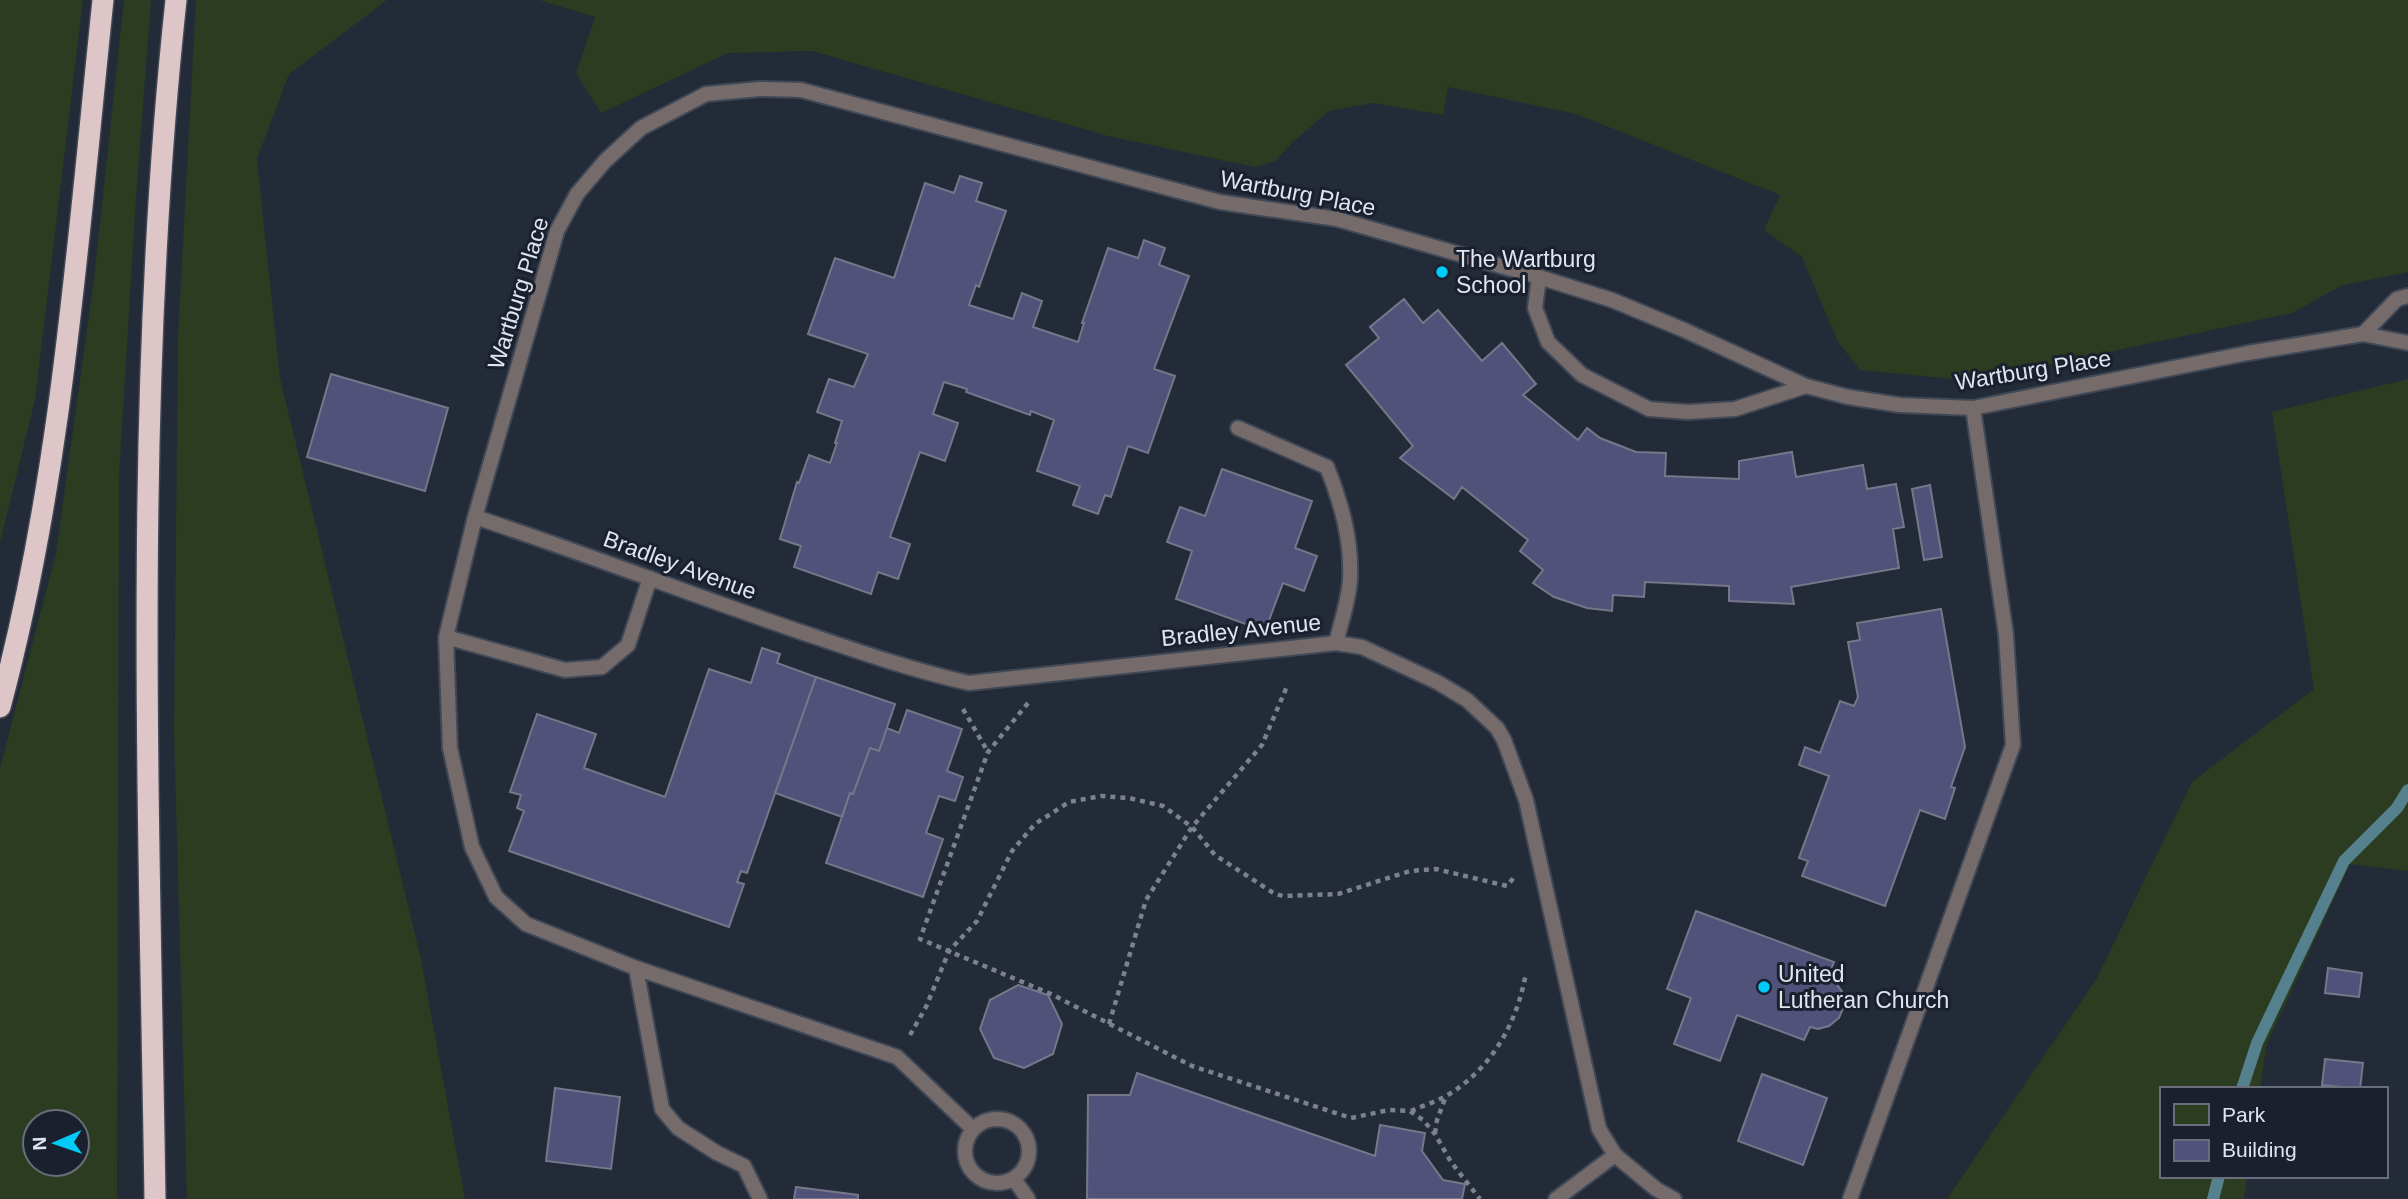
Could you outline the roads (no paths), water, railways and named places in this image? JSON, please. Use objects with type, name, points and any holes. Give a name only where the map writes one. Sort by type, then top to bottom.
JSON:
[{"type":"highway","points":[[0,707],[29,588],[60,401],[103,0]]},
{"type":"highway","points":[[155,1199],[147,554],[155,281],[176,0]]},
{"type":"lane","name":"Wartburg Place","points":[[973,1129],[897,1057],[636,968],[526,924],[496,897],[472,847],[450,748],[446,637],[475,517],[557,231],[577,194],[605,161],[641,128],[706,94],[760,89],[801,90],[1220,202],[1337,219],[1612,300],[1806,386],[1848,397],[1900,405],[1973,408],[2235,356],[2363,334],[2408,343]]},
{"type":"lane","points":[[1539,277],[1535,308],[1548,342],[1582,375],[1649,409],[1688,412],[1735,409],[1806,386]]},
{"type":"lane","points":[[2363,334],[2397,299],[2408,296]]},
{"type":"lane","points":[[1850,1199],[2013,745],[2006,635],[1973,408]]},
{"type":"lane","points":[[1238,429],[1326,467],[1341,502],[1350,546],[1350,581],[1336,643]]},
{"type":"lane","name":"Bradley Avenue","points":[[475,517],[917,671],[969,683],[1336,643],[1362,647],[1437,682],[1467,700],[1497,728],[1526,800],[1599,1129],[1615,1155],[1656,1189],[1674,1199]]},
{"type":"lane","points":[[446,637],[565,670],[602,667],[628,645],[650,578]]},
{"type":"lane","points":[[636,968],[662,1109],[678,1128],[717,1153],[744,1166],[760,1199]]},
{"type":"lane","points":[[995,1119],[1008,1120],[1018,1126],[1030,1147],[1029,1160],[1024,1171],[1002,1184],[989,1183],[977,1177],[969,1167],[965,1154],[973,1129],[995,1119]]},
{"type":"lane","points":[[1556,1199],[1615,1155]]},
{"type":"lane","points":[[1014,1179],[1028,1199]]},
{"type":"waterway","points":[[2243,1087],[2257,1043],[2344,861],[2397,808],[2408,790]]},
{"type":"waterway","points":[[2213,1199],[2218,1178]]},
{"type":"place","name":"The Wartburg School","points":[[1442,272]]},
{"type":"place","name":"United Lutheran Church","points":[[1764,987]]}]
